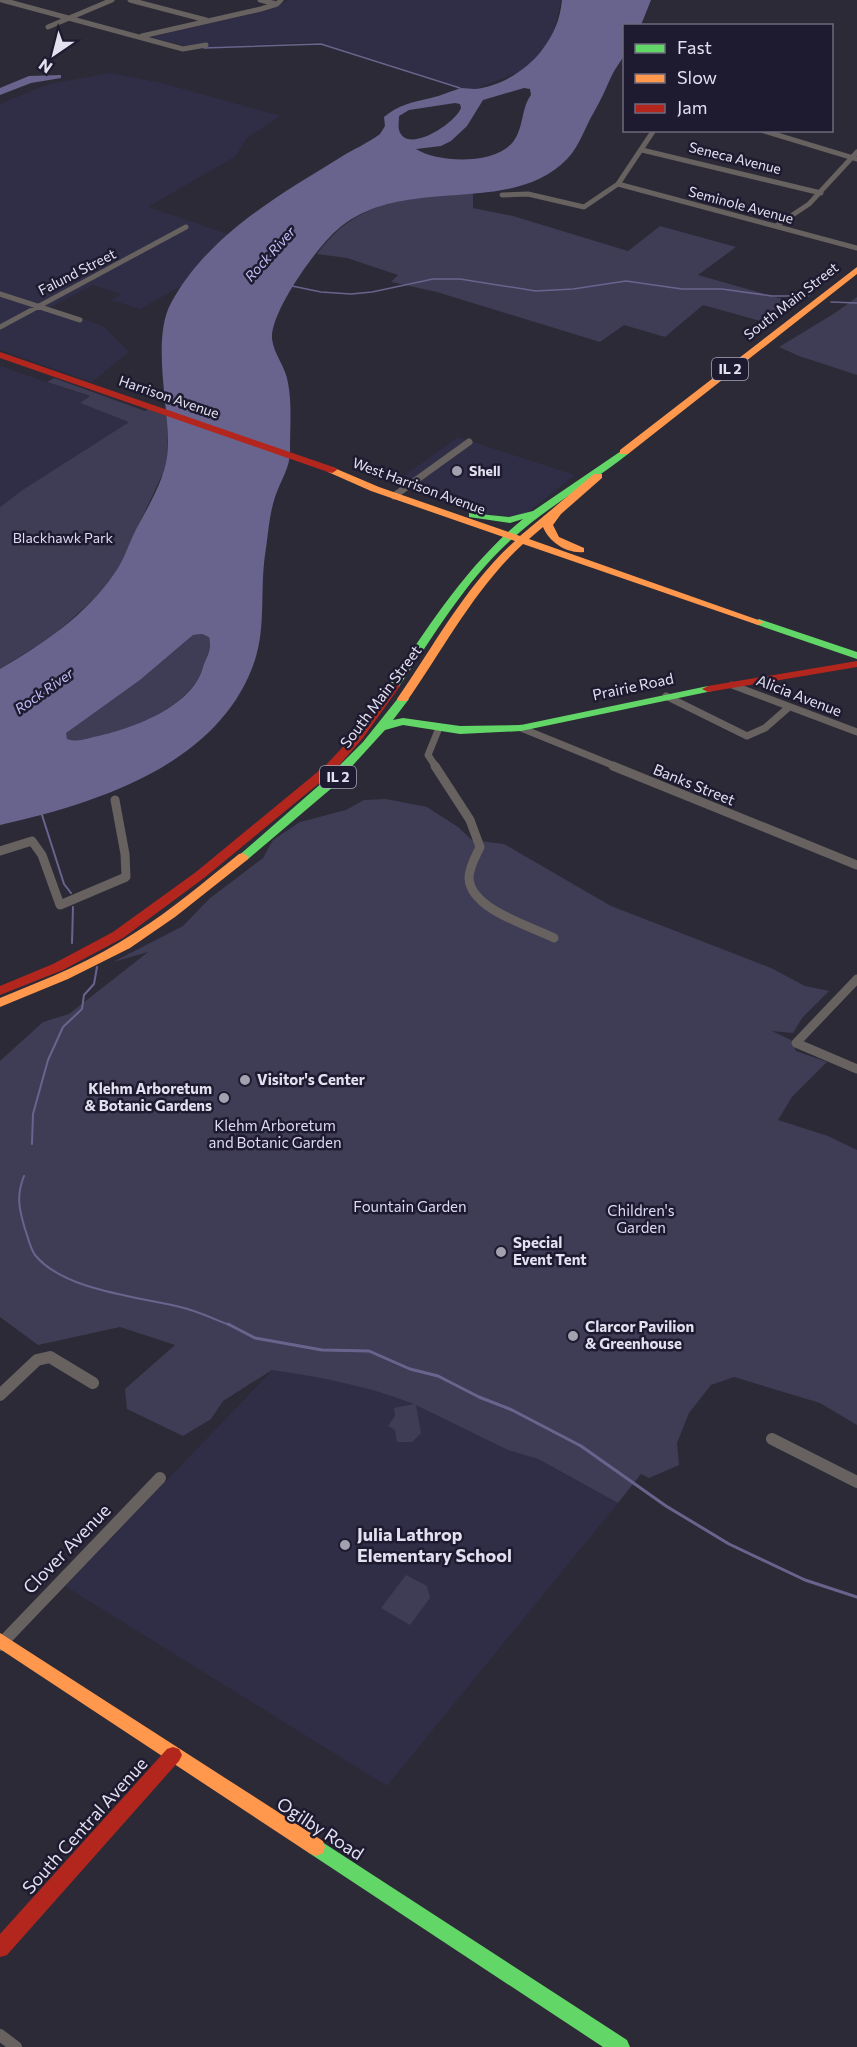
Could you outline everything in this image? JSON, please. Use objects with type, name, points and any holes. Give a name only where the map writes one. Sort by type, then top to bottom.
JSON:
[{"type":"main road","name":"South Main Street","points":[[0,991],[96,949],[136,923],[298,796],[338,760],[359,736],[460,591],[489,555],[557,513],[582,494],[603,469],[857,270]]},
{"type":"main road","name":"Harrison Avenue","points":[[0,355],[328,469]]},
{"type":"main road","name":"West Harrison Avenue","points":[[328,469],[398,495],[667,582],[857,647]]},
{"type":"main road","name":"South Main Street","points":[[0,1003],[89,966],[155,926],[308,805],[359,755],[382,727],[425,668],[464,608],[519,535],[586,477],[603,469]]},
{"type":"main road","points":[[467,513],[504,520],[518,519],[531,513],[570,484],[586,477]]},
{"type":"main road","name":"West Harrison Avenue","points":[[398,495],[467,513],[585,562],[857,656]]},
{"type":"main road","points":[[398,495],[417,507],[486,533],[494,543],[489,555]]},
{"type":"main road","points":[[557,513],[548,525],[548,530],[558,541],[667,582]]},
{"type":"main road","points":[[464,608],[482,593],[508,561],[519,555],[545,553],[585,562]]},
{"type":"main road","name":"Prairie Road","points":[[382,727],[395,722],[416,722],[439,728],[479,730],[521,728],[666,696],[857,664]]},
{"type":"main road","name":"Prairie Road","points":[[398,705],[400,713],[416,722]]},
{"type":"main road","points":[[0,985],[46,967],[136,923]]},
{"type":"main road","name":"Ogilby Road","points":[[1,1642],[620,2047]]},
{"type":"main road","name":"South Central Avenue","points":[[0,1948],[173,1755]]},
{"type":"street","points":[[2,0],[183,49],[206,45]]},
{"type":"street","points":[[48,27],[112,0]]},
{"type":"street","points":[[130,0],[208,20]]},
{"type":"street","points":[[260,0],[279,2]]},
{"type":"street","points":[[139,37],[279,2]]},
{"type":"street","points":[[502,195],[542,196],[584,207],[618,184],[653,132]]},
{"type":"street","points":[[768,132],[855,156],[809,204],[776,226]]},
{"type":"street","name":"Seneca Avenue","points":[[642,150],[821,193]]},
{"type":"street","name":"Seminole Avenue","points":[[618,184],[857,248]]},
{"type":"street","name":"Falund Street","points":[[0,327],[186,227]]},
{"type":"street","points":[[0,294],[80,320]]},
{"type":"street","points":[[398,495],[469,442]]},
{"type":"street","name":"Alicia Avenue","points":[[732,685],[857,732]]},
{"type":"street","points":[[666,696],[747,736],[758,734],[770,727],[789,706]]},
{"type":"street","points":[[439,728],[428,755],[470,820],[480,847],[468,876],[470,890],[480,902],[495,911],[554,938]]},
{"type":"street","name":"Banks Street","points":[[521,728],[857,865]]},
{"type":"street","points":[[0,851],[32,841],[42,855],[60,905],[110,885],[126,877],[125,854],[114,800]]},
{"type":"street","points":[[857,979],[796,1043],[857,1069]]},
{"type":"street","points":[[0,1395],[36,1360],[50,1357],[93,1383]]},
{"type":"street","points":[[772,1439],[857,1482]]},
{"type":"street","name":"Clover Avenue","points":[[1,1642],[160,1478]]},
{"type":"street","points":[[0,2035],[15,2047]]},
{"type":"shaded area","points":[[289,0],[561,0],[553,36],[535,59],[520,72],[475,89],[463,88],[319,42],[194,48],[150,37],[269,10]]},
{"type":"shaded area","points":[[111,73],[162,83],[280,116],[246,139],[236,156],[148,207],[228,234],[209,251],[183,285],[140,309],[111,300],[121,294],[93,285],[49,308],[103,326],[129,352],[92,382],[0,350],[0,104],[48,84]]},
{"type":"shaded area","points":[[0,366],[90,397],[80,403],[130,421],[0,507]]},
{"type":"shaded area","points":[[458,437],[575,475],[528,512],[515,517],[483,514],[393,484]]},
{"type":"shaded area","name":"Julia Lathrop Elementary School","points":[[285,1357],[405,1387],[618,1503],[387,1786],[65,1586]]},
{"type":"green space","points":[[473,193],[473,208],[513,216],[628,251],[660,226],[736,247],[698,275],[796,303],[768,323],[703,305],[665,337],[624,325],[600,342],[437,292],[391,282],[398,275],[347,258],[317,254],[333,235],[350,221],[368,211],[406,200]]},
{"type":"green space","points":[[857,297],[857,375],[779,347],[835,313]]},
{"type":"green space","name":"Blackhawk Park","points":[[54,378],[145,411],[148,409],[167,416],[168,457],[163,473],[117,571],[96,597],[53,636],[0,669],[0,507],[24,489],[129,422],[80,403],[90,396],[47,382]]},
{"type":"green space","points":[[193,635],[209,636],[210,641],[209,652],[203,667],[197,681],[174,704],[128,727],[83,740],[67,740],[65,733],[140,680]]},
{"type":"green space","name":"Klehm Arboretum and Botanic Garden","points":[[386,799],[427,807],[458,827],[472,840],[504,844],[611,906],[771,968],[805,986],[829,991],[802,1018],[793,1033],[772,1031],[791,1040],[796,1051],[827,1062],[792,1097],[778,1120],[828,1136],[857,1150],[857,1425],[820,1403],[734,1377],[711,1385],[689,1413],[677,1443],[679,1465],[649,1478],[641,1474],[618,1503],[538,1459],[508,1450],[416,1405],[421,1433],[412,1442],[397,1442],[395,1430],[388,1426],[395,1416],[394,1408],[414,1404],[362,1387],[272,1370],[223,1401],[211,1419],[183,1436],[127,1409],[125,1389],[175,1345],[120,1327],[38,1345],[0,1317],[0,1061],[43,1022],[69,1014],[148,952],[113,962],[183,926],[209,899],[263,858],[273,840],[300,822],[346,810],[364,800]]},
{"type":"green space","points":[[406,1575],[427,1586],[430,1598],[410,1625],[381,1608]]},
{"type":"water","name":"Rock River","points":[[562,0],[651,0],[641,24],[623,24],[623,57],[613,72],[579,142],[568,158],[544,176],[517,187],[393,203],[364,213],[328,238],[296,281],[278,313],[272,339],[287,377],[290,455],[270,519],[258,647],[255,660],[238,696],[214,727],[185,753],[151,774],[76,805],[0,825],[0,669],[32,650],[62,628],[103,589],[121,562],[155,494],[168,453],[162,371],[165,317],[186,279],[224,237],[246,219],[269,202],[380,134],[385,126],[384,117],[389,113],[406,104],[461,88],[485,87],[513,76],[529,64],[546,44],[560,14]],"holes":[[[524,88],[530,89],[531,95],[517,136],[504,149],[493,155],[466,159],[438,157],[416,149],[441,146],[451,141],[467,126],[483,100]],[[460,104],[461,108],[457,115],[441,129],[430,134],[411,139],[403,137],[399,130],[399,116],[409,110]],[[202,634],[209,637],[209,653],[197,681],[175,704],[128,727],[82,740],[67,739],[66,733],[140,680],[193,635]]]},
{"type":"water","points":[[61,75],[61,78],[31,83],[0,95],[0,88],[29,76]]},
{"type":"waterway","points":[[204,48],[321,44],[460,88]]},
{"type":"waterway","points":[[292,286],[321,292],[351,294],[372,292],[433,279],[460,279],[536,291],[573,289],[626,281],[682,289],[722,289],[772,296],[808,296]]},
{"type":"waterway","points":[[831,302],[857,303]]},
{"type":"waterway","points":[[42,815],[64,884],[71,893]]},
{"type":"waterway","points":[[72,943],[73,907]]},
{"type":"waterway","points":[[32,1144],[33,1114],[48,1060],[63,1027],[82,1009],[84,995],[94,984],[97,967]]},
{"type":"waterway","points":[[24,1176],[19,1196],[23,1222],[33,1252],[48,1267],[84,1285],[184,1308],[231,1326]]},
{"type":"waterway","points":[[231,1326],[255,1338],[322,1350],[369,1351],[410,1369],[438,1376],[479,1397],[512,1410],[581,1446],[666,1506],[729,1544],[805,1580],[857,1597]]},
{"type":"traffic: fast","points":[[394,686],[447,607],[492,552],[547,505],[624,452]]},
{"type":"traffic: fast","points":[[473,515],[510,520],[531,513]]},
{"type":"traffic: fast","points":[[759,622],[857,656]]},
{"type":"traffic: fast","points":[[382,727],[403,721],[460,730],[521,728],[708,689]]},
{"type":"traffic: fast","points":[[243,857],[329,784],[367,744],[403,699]]},
{"type":"traffic: fast","points":[[316,1847],[620,2047]]},
{"type":"traffic: slow","points":[[624,452],[857,270]]},
{"type":"traffic: slow","points":[[332,470],[375,489],[759,622]]},
{"type":"traffic: slow","points":[[403,699],[487,576],[512,548],[598,476]]},
{"type":"traffic: slow","points":[[556,514],[548,525],[552,535],[560,542],[580,550]]},
{"type":"traffic: slow","points":[[0,1003],[64,976],[141,936],[243,857]]},
{"type":"traffic: slow","points":[[0,1640],[316,1847]]},
{"type":"traffic: jam","points":[[0,355],[332,470]]},
{"type":"traffic: jam","points":[[708,689],[857,664]]},
{"type":"traffic: jam","points":[[0,991],[58,967],[118,935],[200,875],[330,768],[359,736],[394,686]]},
{"type":"traffic: jam","points":[[0,1948],[173,1755]]},
{"type":"place","name":"Shell","points":[[457,471]]},
{"type":"place","name":"Visitor's Center","points":[[245,1080]]},
{"type":"place","name":"Klehm Arboretum & Botanic Gardens","points":[[224,1098]]},
{"type":"place","name":"Special Event Tent","points":[[501,1252]]},
{"type":"place","name":"Clarcor Pavilion & Greenhouse","points":[[573,1336]]},
{"type":"place","name":"Julia Lathrop Elementary School","points":[[345,1545]]},
{"type":"park label","name":"Fountain Garden","points":[[410,1207]]},
{"type":"park label","name":"Children's Garden","points":[[641,1220]]}]
